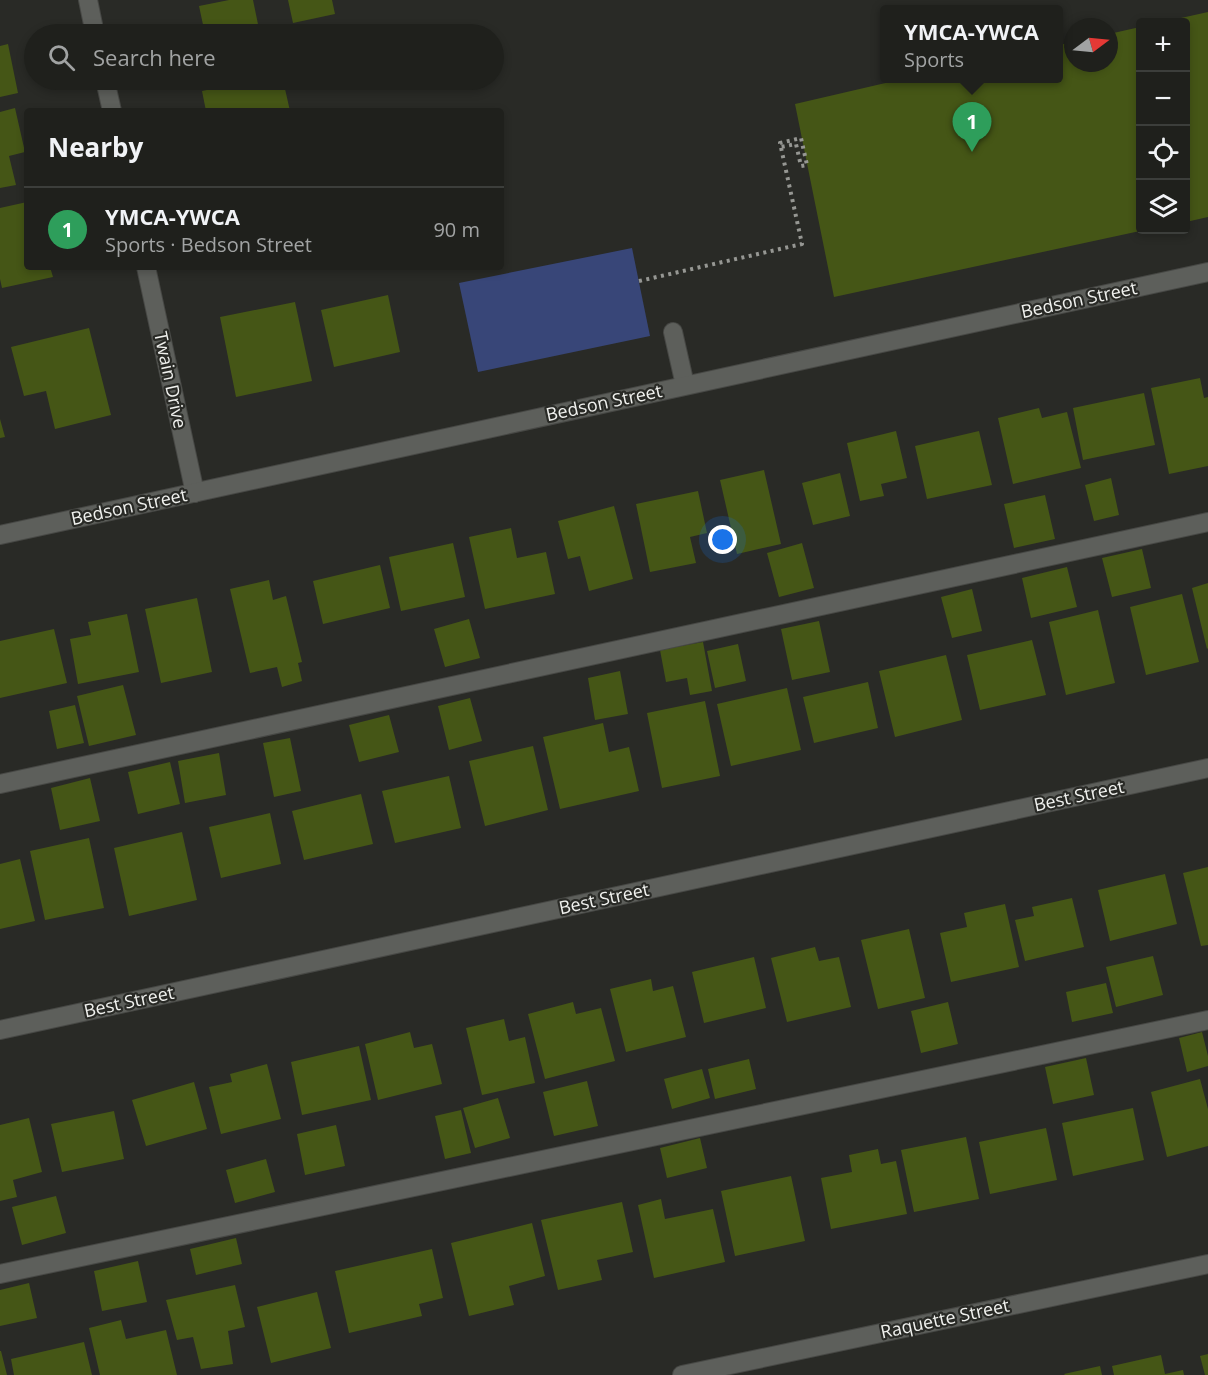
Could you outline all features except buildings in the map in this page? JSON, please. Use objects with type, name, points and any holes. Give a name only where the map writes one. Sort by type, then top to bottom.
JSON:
[{"type":"street","points":[[88,0],[93,24]]},
{"type":"street","points":[[107,90],[111,108]]},
{"type":"street","name":"Twain Drive","points":[[147,270],[195,493]]},
{"type":"street","name":"Bedson Street","points":[[0,535],[1208,272]]},
{"type":"street","points":[[673,332],[685,386]]},
{"type":"street","points":[[0,784],[1208,522]]},
{"type":"street","name":"Best Street","points":[[0,1030],[1208,768]]},
{"type":"street","points":[[0,1274],[1208,1020]]},
{"type":"street","name":"Raquette Street","points":[[682,1375],[1208,1264]]},
{"type":"path","points":[[639,281],[802,244],[780,143],[801,138],[807,165],[801,166],[796,144],[781,147]]},
{"type":"shaded area","points":[[632,248],[650,336],[478,372],[459,283]]},
{"type":"place","name":"YMCA-YWCA","points":[[972,152]]}]
